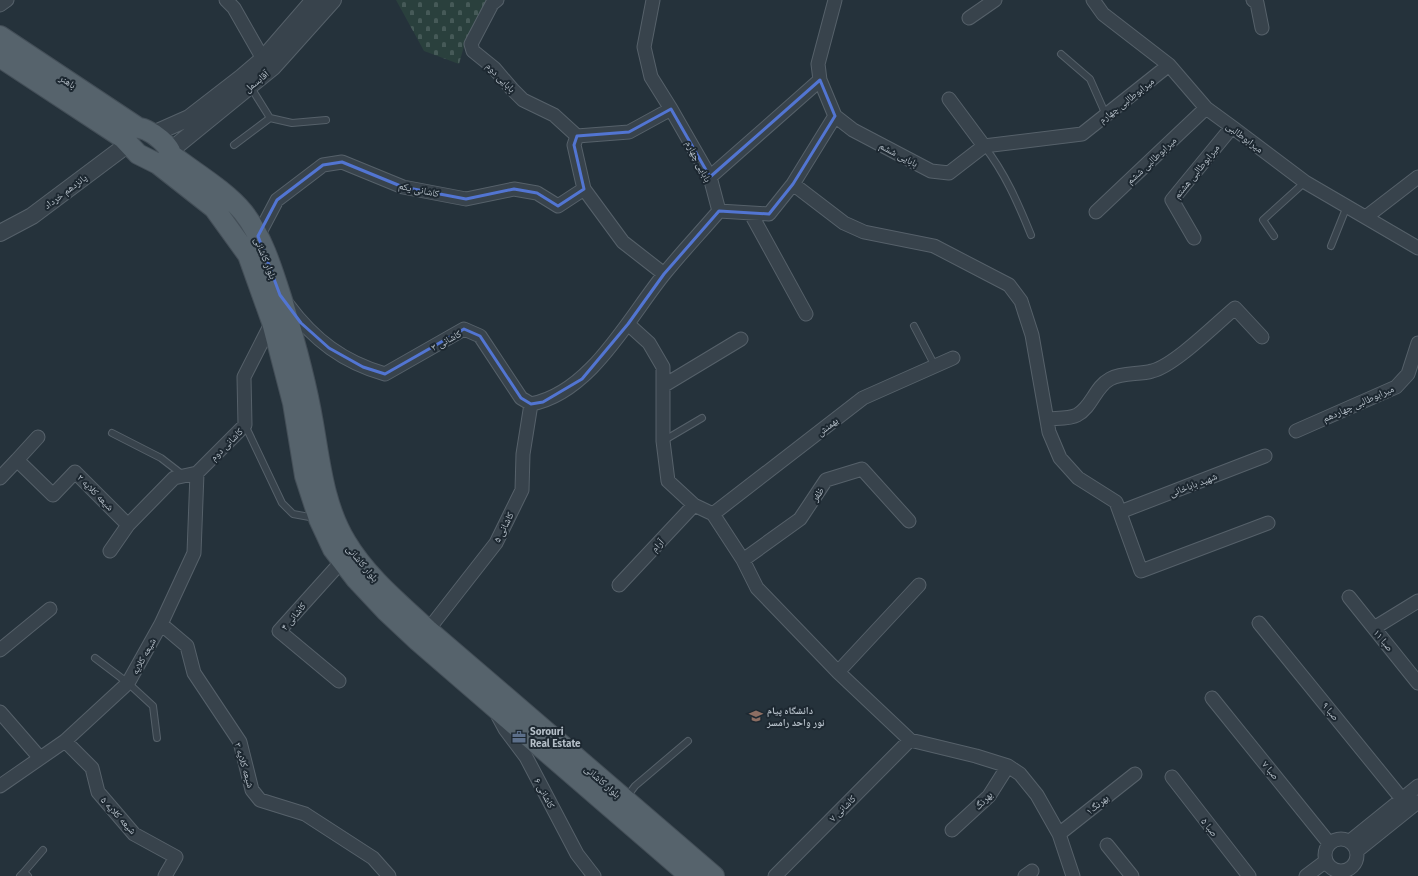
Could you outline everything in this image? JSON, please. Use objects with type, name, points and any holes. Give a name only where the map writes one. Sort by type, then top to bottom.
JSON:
[{"type":"main road","name":"باهنر","points":[[0,36],[135,136]]},
{"type":"main road","name":"باهنر","points":[[0,57],[135,136]]},
{"type":"main road","points":[[135,136],[166,144],[166,156],[138,154],[135,136]]},
{"type":"main road","name":"بلوار کاشانی","points":[[166,156],[214,208],[248,255],[272,322],[293,403],[306,476],[319,519],[333,549],[356,579],[386,611],[495,709],[690,876]]},
{"type":"main road","name":"بلوار کاشانی","points":[[183,174],[224,194],[242,211],[258,236],[272,268],[308,393],[322,475],[330,508],[346,542],[367,569],[396,601],[714,876]]},
{"type":"street","points":[[0,5],[7,0]]},
{"type":"street","points":[[226,0],[234,8],[262,59]]},
{"type":"street","name":"آقابسمل","points":[[135,136],[190,118],[262,59],[314,0]]},
{"type":"street","name":"آقابسمل","points":[[166,156],[273,67],[332,0]]},
{"type":"street","name":"بابایی دوم","points":[[497,0],[492,4],[471,44],[473,51],[494,68],[523,100],[554,114],[577,136]]},
{"type":"street","name":"بابایی چهارم","points":[[653,0],[644,47],[651,77],[710,177],[718,211]]},
{"type":"street","name":"بابایی ششم","points":[[835,0],[818,64],[820,80],[835,116],[853,130],[930,171],[949,173],[984,146]]},
{"type":"street","points":[[969,18],[995,0]]},
{"type":"street","name":"میرابوطالبی","points":[[1092,0],[1103,14],[1169,66],[1206,108],[1305,182],[1418,248]]},
{"type":"street","points":[[1254,0],[1257,3],[1262,28]]},
{"type":"street","name":"میرابوطالبی چهارم","points":[[984,146],[1082,134],[1169,66]]},
{"type":"street","points":[[710,177],[820,80]]},
{"type":"street","points":[[949,99],[984,146]]},
{"type":"street","name":"میرابوطالبی ششم","points":[[1096,212],[1206,108]]},
{"type":"street","points":[[664,274],[623,242],[584,189],[574,145],[577,136],[629,132],[671,109]]},
{"type":"street","points":[[531,404],[543,402],[582,379],[628,324],[664,274],[718,211],[769,214],[793,184],[835,116]]},
{"type":"street","points":[[177,123],[179,131],[186,138]]},
{"type":"street","name":"میرابوطالبی هشتم","points":[[1194,238],[1172,200],[1232,127]]},
{"type":"street","name":"پانزدهم خرداد","points":[[0,233],[32,216],[135,136]]},
{"type":"street","name":"کاشانی یکم","points":[[258,236],[277,200],[323,165],[342,162],[403,187],[466,199],[514,189],[537,194],[558,206],[584,189]]},
{"type":"street","points":[[1366,217],[1418,177]]},
{"type":"street","points":[[793,184],[844,223],[864,232],[934,246],[1009,285],[1021,301],[1032,336],[1049,432],[1060,458],[1078,478],[1116,502],[1141,571],[1268,523]]},
{"type":"street","points":[[751,214],[806,314]]},
{"type":"street","name":"کاشانی ۳","points":[[280,295],[301,323],[329,348],[363,368],[385,374],[464,329],[480,336],[521,398],[531,404]]},
{"type":"street","points":[[1047,419],[1077,415],[1085,408],[1100,387],[1111,379],[1124,374],[1152,371],[1168,365],[1235,308],[1262,337]]},
{"type":"street","name":"کاشانی دوم","points":[[191,474],[245,425],[244,377],[272,322]]},
{"type":"street","points":[[628,324],[649,343],[663,367],[663,441],[668,481],[694,505],[713,514],[743,560],[757,588],[838,672],[910,740],[976,756],[1008,766],[1020,774],[1036,795],[1059,834],[1073,876]]},
{"type":"street","points":[[663,386],[741,340]]},
{"type":"street","name":"میرابوطالبی چهاردهم","points":[[1296,431],[1396,387],[1408,374],[1418,343]]},
{"type":"street","name":"بهمنش","points":[[713,514],[863,398],[953,358]]},
{"type":"street","name":"کاشانی ۵","points":[[428,630],[496,543],[522,490],[523,454],[531,404]]},
{"type":"street","points":[[0,478],[38,437]]},
{"type":"street","name":"شهید باباخانی","points":[[1120,512],[1265,456]]},
{"type":"street","name":"شیعه کلایه ۲","points":[[17,460],[52,495],[75,472],[128,525]]},
{"type":"street","name":"ظفر","points":[[743,560],[800,519],[826,480],[862,469],[909,520]]},
{"type":"street","points":[[110,551],[128,525],[174,478],[191,474]]},
{"type":"street","name":"شیعه کلایه","points":[[0,786],[66,741],[128,683],[161,624],[194,553],[191,474]]},
{"type":"street","name":"آرام","points":[[619,585],[694,505]]},
{"type":"street","name":"کاشانی ۴","points":[[339,681],[279,631],[342,561]]},
{"type":"street","points":[[838,672],[919,585]]},
{"type":"street","name":"صبا ۱۱","points":[[1349,597],[1374,628],[1414,669],[1418,683]]},
{"type":"street","points":[[1374,628],[1418,601]]},
{"type":"street","points":[[0,650],[50,609]]},
{"type":"street","name":"صبا ۹","points":[[1260,623],[1412,807]]},
{"type":"street","name":"شیعه کلایه ۳","points":[[161,624],[187,646],[194,673],[240,742],[252,790],[260,800],[305,814],[373,858],[389,876]]},
{"type":"street","name":"صبا ۷","points":[[1212,698],[1329,843]]},
{"type":"street","name":"کاشانی ۶","points":[[495,709],[505,729],[526,756],[577,854],[594,876]]},
{"type":"street","points":[[0,712],[40,758]]},
{"type":"street","name":"کاشانی ۷","points":[[775,876],[910,740]]},
{"type":"street","name":"شیعه کلایه ۵","points":[[66,741],[92,768],[98,792],[134,834],[176,857],[165,876]]},
{"type":"street","name":"بهرنگ","points":[[952,830],[989,796],[1008,766]]},
{"type":"street","name":"۱بهرنگ","points":[[1059,834],[1135,774]]},
{"type":"street","name":"صبا ۵","points":[[1172,777],[1249,876]]},
{"type":"street","points":[[1353,846],[1412,807],[1418,786]]},
{"type":"street","points":[[1339,838],[1353,846],[1356,860],[1356,871],[1332,873],[1326,861],[1325,851],[1329,843],[1339,838]]},
{"type":"street","points":[[1107,845],[1132,876]]},
{"type":"street","points":[[1306,876],[1326,861]]},
{"type":"lane","points":[[1061,54],[1090,79],[1106,115]]},
{"type":"lane","points":[[250,86],[270,118]]},
{"type":"lane","points":[[234,145],[270,118],[292,122],[326,120]]},
{"type":"lane","points":[[984,146],[995,160],[1011,188],[1031,235]]},
{"type":"lane","points":[[1274,236],[1263,220],[1305,182]]},
{"type":"lane","points":[[1331,246],[1348,206]]},
{"type":"lane","points":[[914,326],[935,366]]},
{"type":"lane","points":[[663,441],[702,418]]},
{"type":"lane","points":[[245,425],[282,503],[293,514],[319,519]]},
{"type":"lane","points":[[112,433],[191,474]]},
{"type":"lane","points":[[96,658],[128,683],[153,706],[157,738]]},
{"type":"lane","points":[[625,800],[636,786],[688,740]]},
{"type":"lane","points":[[24,875],[43,850]]},
{"type":"highlighted area","points":[[820,80],[835,116],[793,184],[769,214],[719,211],[664,274],[628,324],[582,379],[543,402],[531,404],[521,398],[480,336],[464,329],[385,374],[363,367],[329,348],[301,323],[280,295],[258,236],[277,200],[323,165],[342,162],[403,187],[466,199],[514,189],[537,193],[558,206],[584,189],[574,145],[577,136],[629,132],[671,109],[710,177]]},
{"type":"green space","points":[[396,0],[491,0],[466,39],[459,64],[424,51]]},
{"type":"place","name":"دانشگاه پیام نور واحد رامسر","points":[[756,716]]},
{"type":"place","name":"Sorouri Real Estate","points":[[519,737]]}]
